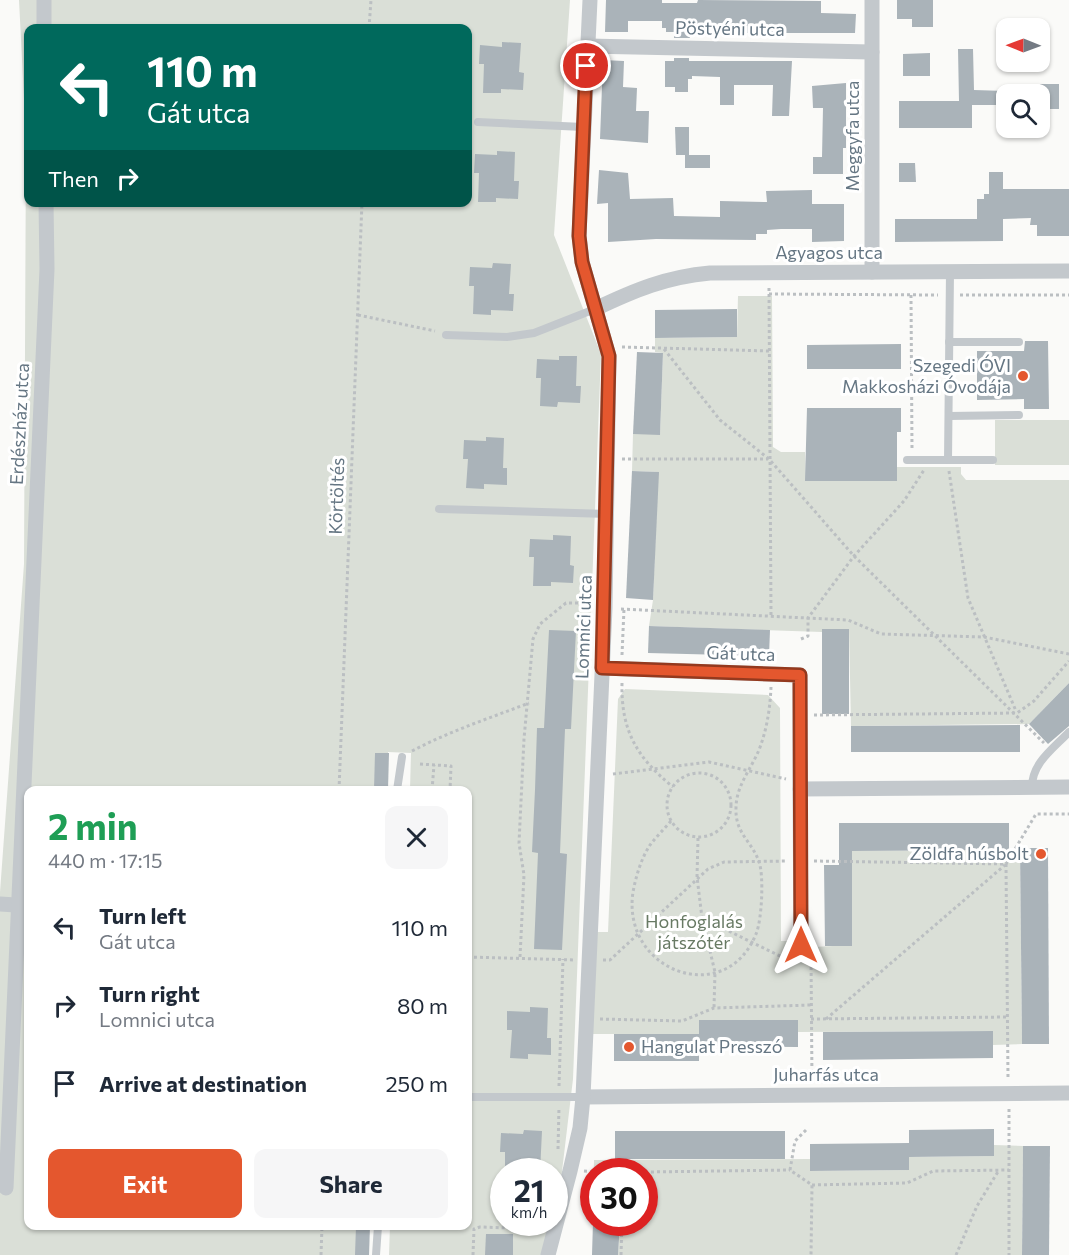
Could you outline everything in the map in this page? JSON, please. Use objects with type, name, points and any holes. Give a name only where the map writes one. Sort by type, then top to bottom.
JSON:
[{"type":"street","points":[[44,0],[44,24]]},
{"type":"street","name":"Lomnici utca","points":[[548,1255],[580,1128],[583,1097],[587,960],[605,608],[608,514],[607,346],[582,262],[579,236],[590,0]]},
{"type":"street","name":"Meggyfa utca","points":[[872,0],[872,272]]},
{"type":"street","name":"Pöstyéni utca","points":[[587,46],[872,52]]},
{"type":"street","name":"Erdészház utca","points":[[3,1187],[47,269],[46,207]]},
{"type":"street","name":"Agyagos utca","points":[[595,309],[650,284],[679,276],[769,272],[1069,272]]},
{"type":"street","name":"Gát utca","points":[[602,668],[800,675],[801,945]]},
{"type":"street","points":[[800,784],[1069,788]]},
{"type":"street","points":[[0,904],[16,905]]},
{"type":"street","name":"Juharfás utca","points":[[583,1097],[1069,1093]]},
{"type":"lane","points":[[478,122],[583,127]]},
{"type":"lane","points":[[948,460],[950,272]]},
{"type":"lane","points":[[446,334],[507,337],[534,333],[595,309]]},
{"type":"lane","points":[[949,342],[1019,342]]},
{"type":"lane","points":[[949,416],[1019,415]]},
{"type":"lane","points":[[910,460],[993,460]]},
{"type":"lane","points":[[439,509],[608,514]]},
{"type":"lane","points":[[1032,788],[1032,775],[1038,764],[1069,732]]},
{"type":"lane","points":[[398,786],[402,757]]},
{"type":"lane","points":[[472,1097],[583,1097]]},
{"type":"lane","points":[[376,1255],[378,1230]]},
{"type":"path","points":[[369,24],[371,0]]},
{"type":"path","name":"Körtöltés","points":[[339,786],[362,207]]},
{"type":"path","points":[[769,272],[771,616]]},
{"type":"path","points":[[769,294],[1069,295]]},
{"type":"path","points":[[910,460],[911,295]]},
{"type":"path","points":[[358,315],[446,334]]},
{"type":"path","points":[[607,346],[770,351]]},
{"type":"path","points":[[664,349],[720,420],[769,459],[854,556],[932,635],[1017,713],[1052,750]]},
{"type":"path","points":[[608,460],[769,459]]},
{"type":"path","points":[[801,639],[808,636],[808,618],[854,556],[904,501],[934,460]]},
{"type":"path","points":[[948,460],[968,598],[1017,713]]},
{"type":"path","points":[[520,957],[525,875],[519,843],[524,739],[533,639],[540,624],[566,603],[593,603],[605,608],[848,620],[881,634],[984,637],[1069,654]]},
{"type":"path","points":[[624,609],[622,710],[629,736],[652,770],[672,787]]},
{"type":"path","points":[[800,715],[1017,713],[1034,701],[1069,661]]},
{"type":"path","points":[[671,821],[650,846],[635,881],[632,913],[637,935],[649,954],[671,969],[692,974],[715,972],[730,965],[752,942],[761,914],[760,862],[739,828],[734,806],[724,784],[704,773],[681,778],[672,787],[667,803],[671,821],[687,835],[698,838],[715,834],[722,829],[731,814],[734,806],[738,793],[747,771],[759,751],[768,724],[772,674]]},
{"type":"path","points":[[402,757],[445,734],[498,717],[529,703]]},
{"type":"path","points":[[596,774],[652,770],[709,762],[800,784]]},
{"type":"path","points":[[420,764],[451,766],[450,786]]},
{"type":"path","points":[[432,786],[434,765]]},
{"type":"path","points":[[826,1019],[1006,864],[1036,814],[1069,814]]},
{"type":"path","points":[[698,838],[698,876],[702,918],[715,972],[714,1008]]},
{"type":"path","points":[[472,957],[610,960],[698,876],[724,862],[843,860],[1006,864]]},
{"type":"path","points":[[1006,864],[1009,1255]]},
{"type":"path","points":[[702,918],[782,957],[811,957]]},
{"type":"path","points":[[801,945],[810,947],[811,957],[812,1095]]},
{"type":"path","points":[[558,1154],[563,959]]},
{"type":"path","points":[[585,1019],[682,1020],[714,1008],[812,1005]]},
{"type":"path","points":[[812,1019],[1008,1017]]},
{"type":"path","points":[[790,1170],[795,1141],[806,1130]]},
{"type":"path","points":[[658,1172],[790,1170],[812,1185],[907,1183],[933,1171],[1010,1170]]},
{"type":"path","points":[[956,1255],[977,1206],[999,1170]]},
{"type":"path","points":[[811,1255],[812,1185]]},
{"type":"path","points":[[473,1255],[474,1229],[490,1227]]},
{"type":"path","points":[[321,1255],[322,1230]]},
{"type":"path","points":[[621,1255],[622,1236]]},
{"type":"green space","points":[[19,0],[570,0],[554,235],[601,354],[573,1079],[564,1158],[490,1158],[490,1236],[554,1236],[552,1255],[389,1255],[390,1230],[472,1230],[472,786],[410,786],[411,753],[388,752],[386,786],[24,786],[24,1230],[368,1230],[367,1255],[0,1255],[0,892],[24,564],[26,207],[472,207],[472,24],[24,24],[24,99]]},
{"type":"green space","points":[[738,296],[772,296],[773,447],[781,452],[805,452],[806,481],[897,481],[897,467],[961,467],[961,474],[966,480],[1069,480],[1069,683],[1029,724],[851,726],[849,629],[822,629],[822,632],[649,626],[653,600],[658,472],[632,471],[633,434],[660,434],[663,353],[655,352],[655,338],[737,337]]},
{"type":"green space","points":[[995,420],[1069,420],[1069,465],[995,465]]},
{"type":"green space","name":"Honfoglalás játszótér","points":[[625,689],[768,695],[780,708],[781,941],[794,941],[794,948],[852,945],[852,851],[1009,850],[1020,848],[1022,1044],[993,1045],[992,1031],[798,1032],[798,1020],[699,1020],[699,1034],[592,1034],[596,932],[608,932],[618,699]]},
{"type":"green space","points":[[994,1145],[1023,1146],[1022,1255],[618,1255],[619,1236],[658,1236],[658,1160],[810,1159],[810,1171],[909,1170],[909,1157],[993,1156]]},
{"type":"building","points":[[606,0],[662,0],[662,3],[697,3],[698,0],[821,1],[821,13],[856,14],[855,33],[721,33],[721,26],[690,26],[690,38],[674,38],[674,32],[666,32],[666,28],[662,28],[662,21],[628,21],[628,32],[605,32]]},
{"type":"building","points":[[897,0],[933,0],[933,27],[912,27],[912,19],[897,19]]},
{"type":"building","points":[[502,42],[521,43],[519,72],[524,73],[523,90],[501,89],[501,93],[483,93],[484,64],[479,64],[480,45],[502,47]]},
{"type":"building","points":[[958,49],[973,49],[974,90],[996,91],[996,105],[972,105],[972,128],[899,128],[899,101],[959,101]]},
{"type":"building","points":[[930,53],[930,76],[903,76],[903,54]]},
{"type":"building","points":[[674,58],[689,58],[689,61],[792,61],[789,116],[772,116],[773,85],[734,85],[734,105],[720,105],[720,77],[692,76],[692,79],[688,79],[688,92],[675,92],[675,87],[665,87],[665,61],[674,61]]},
{"type":"building","points":[[603,60],[624,61],[623,87],[637,88],[636,111],[649,111],[648,143],[600,139]]},
{"type":"building","points":[[846,83],[846,148],[843,148],[843,174],[813,174],[813,157],[822,157],[823,108],[813,108],[812,86]]},
{"type":"building","points":[[1050,84],[1059,84],[1059,109],[1050,109]]},
{"type":"building","points":[[675,127],[689,127],[689,155],[676,155]]},
{"type":"building","points":[[497,151],[515,152],[514,181],[519,181],[518,199],[496,198],[496,202],[478,202],[479,173],[474,173],[475,154],[497,155]]},
{"type":"building","points":[[685,155],[710,155],[710,168],[685,168]]},
{"type":"building","points":[[899,163],[915,163],[916,182],[899,182]]},
{"type":"building","points":[[599,170],[628,173],[630,199],[673,198],[674,216],[720,217],[720,201],[767,202],[766,191],[812,190],[812,204],[844,204],[844,241],[812,242],[812,229],[781,229],[767,230],[767,234],[756,234],[756,240],[656,239],[608,242],[608,203],[597,204]]},
{"type":"building","points":[[989,172],[1003,172],[1003,189],[1069,189],[1069,236],[1037,236],[1037,225],[1030,225],[1031,218],[1003,219],[1003,241],[895,242],[895,219],[977,219],[977,199],[984,199],[984,194],[989,194]]},
{"type":"building","points":[[493,263],[511,264],[509,294],[514,294],[513,311],[491,310],[491,315],[473,314],[474,286],[469,286],[470,267],[492,268]]},
{"type":"building","points":[[737,309],[737,337],[655,338],[655,310]]},
{"type":"building","points":[[1025,341],[1048,341],[1049,409],[1024,409],[1024,399],[977,400],[977,351],[1024,351]]},
{"type":"building","points":[[901,344],[901,369],[807,369],[807,345]]},
{"type":"building","points":[[637,352],[663,353],[660,435],[633,434]]},
{"type":"building","points":[[559,356],[577,356],[576,386],[581,386],[580,403],[558,402],[557,407],[540,406],[541,378],[536,378],[537,359],[559,360]]},
{"type":"building","points":[[807,408],[901,408],[901,432],[897,432],[897,481],[805,481]]},
{"type":"building","points":[[486,437],[504,438],[503,468],[507,468],[507,485],[484,484],[484,489],[466,488],[468,459],[463,459],[464,440],[486,441]]},
{"type":"building","points":[[632,471],[659,472],[653,600],[626,598]]},
{"type":"building","points":[[553,535],[571,536],[570,565],[574,566],[573,583],[551,582],[551,586],[533,586],[534,557],[529,557],[530,539],[553,540]]},
{"type":"building","points":[[649,626],[770,630],[769,656],[648,653]]},
{"type":"building","points":[[822,629],[849,629],[849,714],[822,714]]},
{"type":"building","points":[[549,630],[576,631],[571,729],[565,729],[560,853],[567,854],[562,950],[534,949],[538,853],[532,852],[537,728],[544,728]]},
{"type":"building","points":[[1069,683],[1069,726],[1048,744],[1029,724]]},
{"type":"building","points":[[1020,725],[1020,752],[851,752],[851,726]]},
{"type":"building","points":[[375,753],[389,753],[388,786],[374,786]]},
{"type":"building","points":[[839,823],[1009,823],[1009,850],[852,851],[852,946],[825,946],[824,865],[839,865]]},
{"type":"building","points":[[1020,848],[1048,848],[1049,1044],[1022,1044]]},
{"type":"building","points":[[530,1007],[548,1008],[547,1038],[551,1038],[551,1055],[528,1054],[528,1059],[510,1058],[512,1030],[507,1030],[507,1011],[530,1012]]},
{"type":"building","points":[[699,1020],[798,1020],[798,1047],[699,1046],[699,1061],[614,1061],[614,1034],[699,1034]]},
{"type":"building","points":[[993,1031],[993,1058],[823,1060],[823,1032]]},
{"type":"building","points":[[994,1129],[994,1156],[909,1157],[909,1170],[810,1171],[810,1144],[909,1143],[909,1130]]},
{"type":"building","points":[[524,1130],[542,1131],[541,1158],[505,1158],[505,1152],[500,1152],[501,1133],[523,1134]]},
{"type":"building","points":[[615,1131],[785,1131],[785,1159],[615,1158]]},
{"type":"building","points":[[1023,1146],[1050,1146],[1049,1255],[1022,1255]]},
{"type":"building","points":[[356,1230],[370,1230],[369,1255],[355,1255]]},
{"type":"building","points":[[486,1234],[513,1236],[513,1255],[485,1255]]},
{"type":"building","points":[[593,1236],[619,1236],[618,1255],[592,1255]]},
{"type":"place","name":"Szegedi ÓVI Makkosházi Óvodája","points":[[1023,376]]},
{"type":"place","name":"Zöldfa húsbolt","points":[[1041,854]]},
{"type":"place","name":"Hangulat Presszó","points":[[629,1047]]},
{"type":"route","points":[[586,66],[578,212],[579,236],[582,262],[609,356],[608,514],[602,668],[800,675],[801,945]]}]
